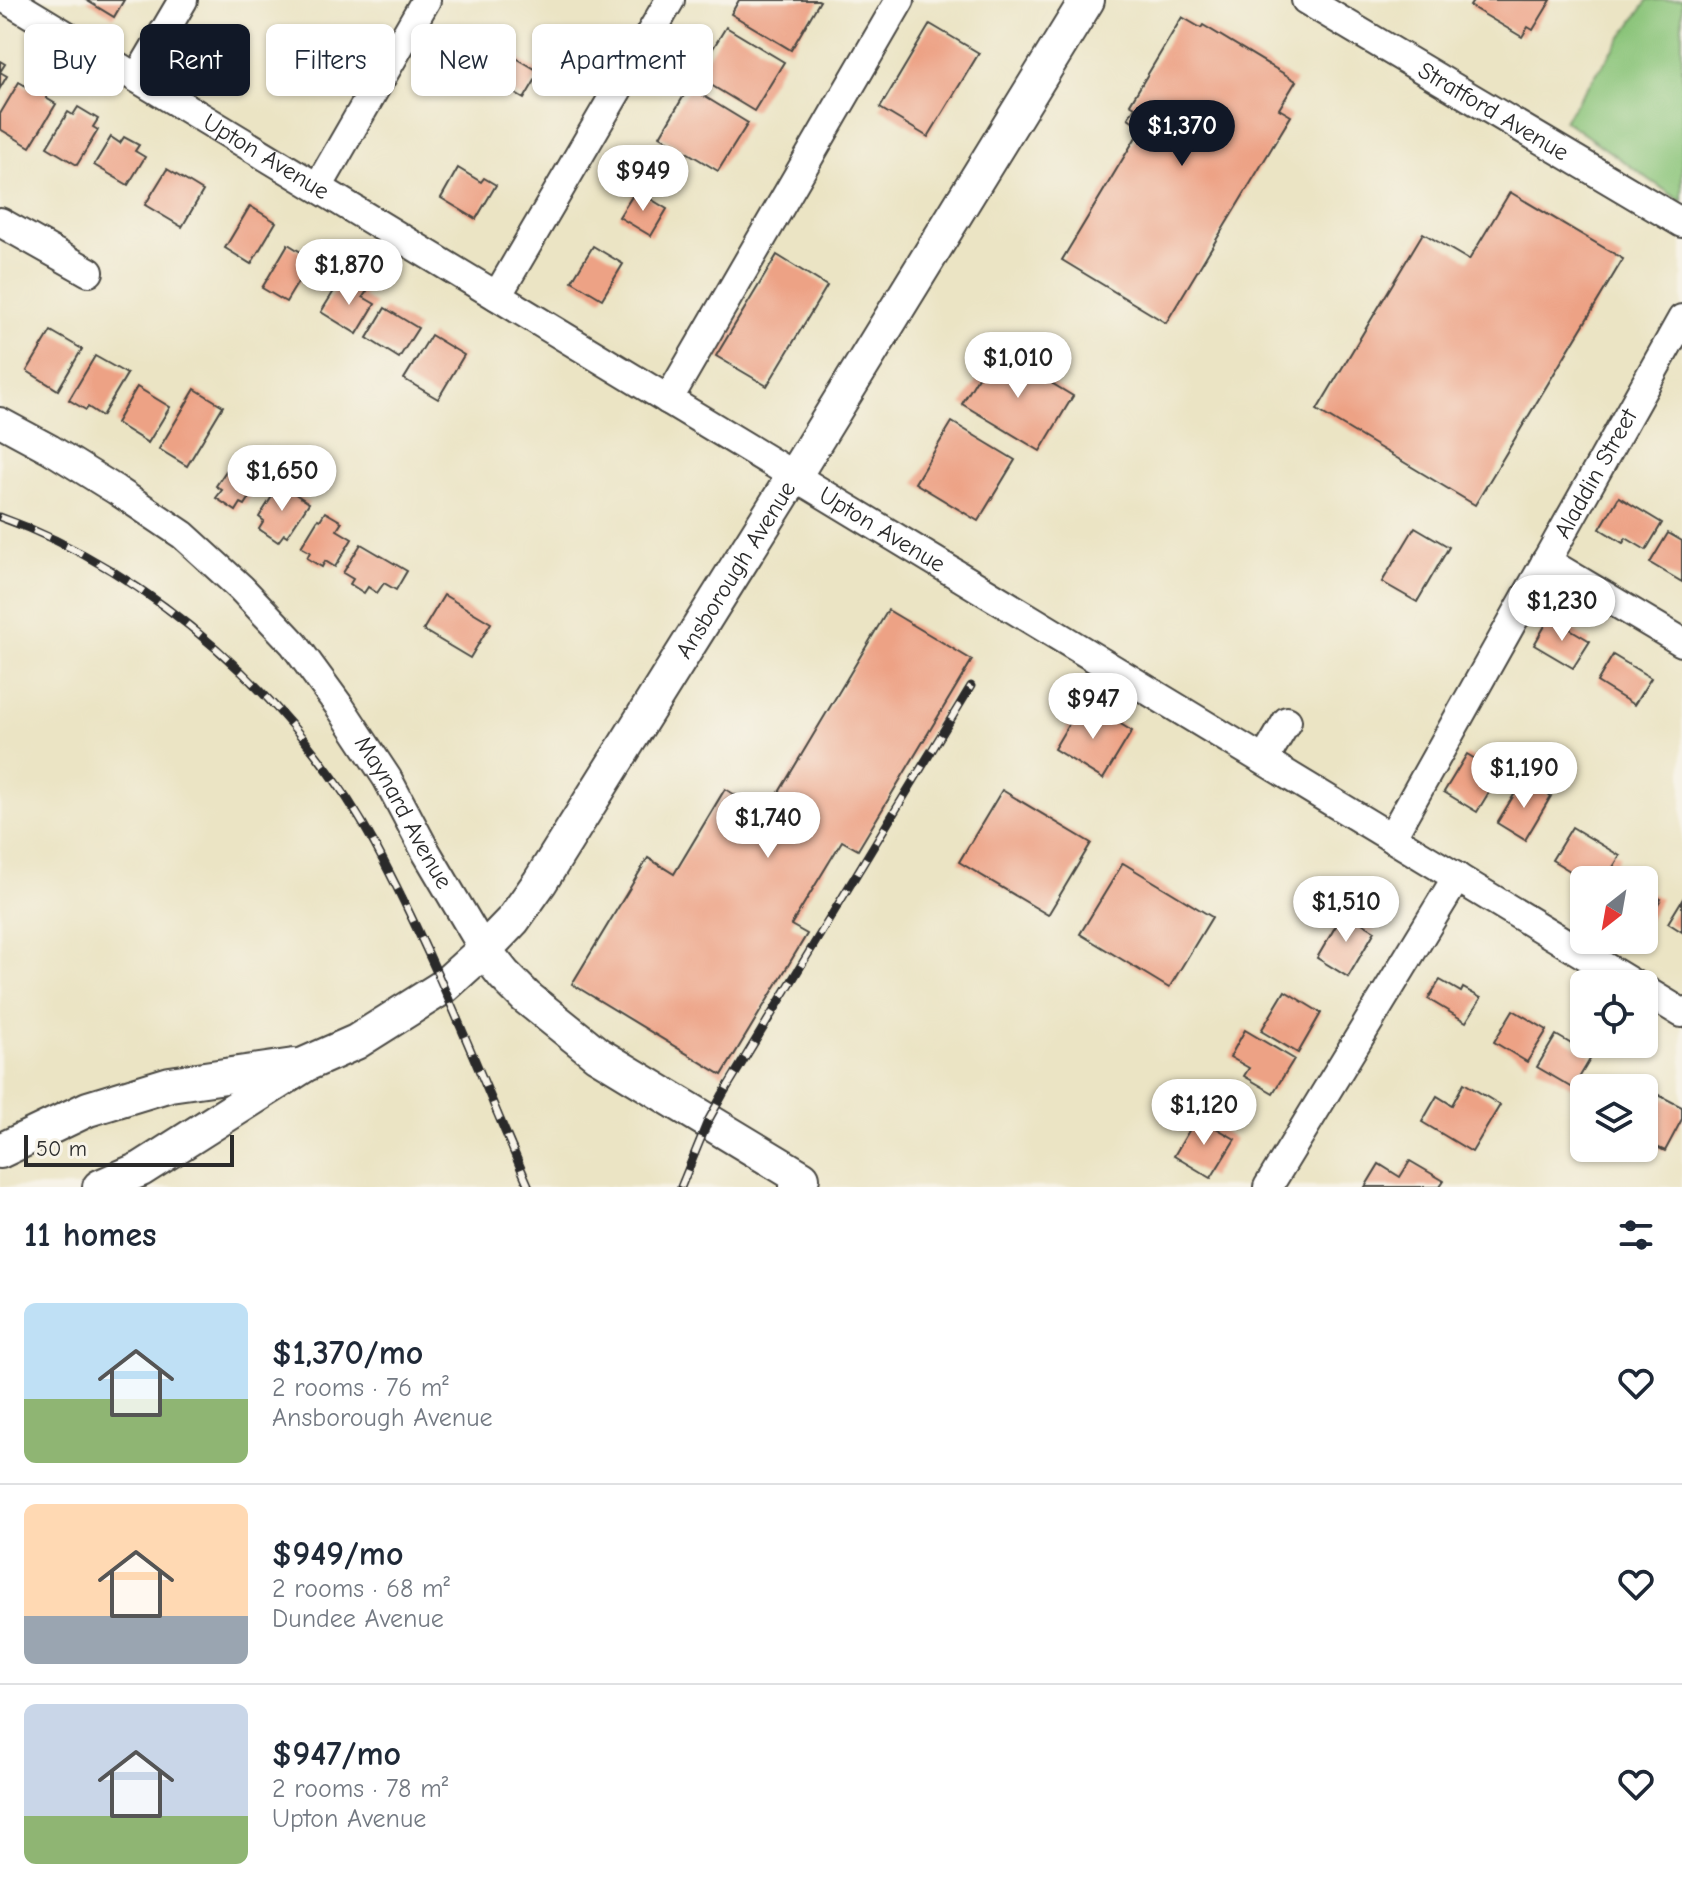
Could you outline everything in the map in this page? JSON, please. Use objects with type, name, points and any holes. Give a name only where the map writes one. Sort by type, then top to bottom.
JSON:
[{"type":"main road","name":"Ansborough Avenue","points":[[100,1187],[141,1169],[306,1064],[356,1042],[443,987],[513,920],[540,882],[794,476],[1087,0]]},
{"type":"main road","name":"Maynard Avenue","points":[[484,950],[526,997],[597,1054],[805,1184]]},
{"type":"main road","name":"Ansborough Avenue","points":[[0,1151],[88,1109],[170,1084],[306,1064]]},
{"type":"street","name":"Upton Avenue","points":[[8,0],[1610,970]]},
{"type":"street","points":[[137,78],[183,0]]},
{"type":"street","points":[[318,187],[426,0]]},
{"type":"street","points":[[497,296],[670,0]]},
{"type":"street","points":[[668,400],[900,0]]},
{"type":"street","name":"Stratford Avenue","points":[[1306,0],[1682,223]]},
{"type":"street","points":[[0,222],[89,272]]},
{"type":"street","name":"Aladdin Street","points":[[1391,838],[1682,319]]},
{"type":"street","name":"Maynard Avenue","points":[[0,422],[50,449],[183,535],[241,588],[294,644],[387,778],[484,950]]},
{"type":"street","points":[[1546,561],[1682,642]]},
{"type":"street","points":[[1264,760],[1287,721]]},
{"type":"street","points":[[1268,1187],[1457,877]]},
{"type":"street","points":[[1658,998],[1682,1013]]},
{"type":"green space","points":[[1648,0],[1682,0],[1682,202],[1564,120]]},
{"type":"building","points":[[86,0],[124,0],[114,17]]},
{"type":"building","points":[[739,0],[820,1],[791,50],[731,14]]},
{"type":"building","points":[[1474,0],[1551,0],[1533,30],[1528,27],[1522,37],[1470,6]]},
{"type":"building","points":[[1182,17],[1201,28],[1203,25],[1296,81],[1279,109],[1291,116],[1166,323],[1062,260],[1142,127],[1128,118],[1135,107],[1130,104]]},
{"type":"building","points":[[930,24],[979,53],[928,137],[880,108]]},
{"type":"building","points":[[726,27],[784,62],[754,111],[713,86],[713,48]]},
{"type":"building","points":[[516,58],[532,67],[532,86],[524,99],[516,94]]},
{"type":"building","points":[[0,72],[7,76],[0,88]]},
{"type":"building","points":[[19,82],[24,85],[24,96],[47,96],[56,104],[30,147],[0,129],[0,114]]},
{"type":"building","points":[[684,96],[704,96],[748,123],[718,171],[660,136]]},
{"type":"building","points":[[78,107],[98,119],[93,127],[98,130],[77,165],[47,147],[68,112],[73,115]]},
{"type":"building","points":[[111,137],[120,143],[124,137],[139,145],[135,151],[145,157],[128,185],[94,165]]},
{"type":"building","points":[[458,168],[481,182],[484,178],[496,185],[476,219],[441,198]]},
{"type":"building","points":[[167,169],[203,191],[182,227],[145,205]]},
{"type":"building","points":[[636,190],[667,209],[651,236],[619,217]]},
{"type":"building","points":[[1510,192],[1623,259],[1475,505],[1317,410],[1423,233],[1469,260]]},
{"type":"building","points":[[250,206],[276,222],[251,264],[225,248]]},
{"type":"building","points":[[288,244],[312,259],[286,302],[262,288]]},
{"type":"building","points":[[593,246],[623,264],[602,299],[572,281]]},
{"type":"building","points":[[777,255],[827,286],[767,386],[716,356]]},
{"type":"building","points":[[339,283],[350,289],[353,283],[367,291],[363,297],[375,304],[357,334],[321,312]]},
{"type":"building","points":[[385,308],[418,328],[399,358],[367,338]]},
{"type":"building","points":[[51,331],[82,349],[58,390],[27,371]]},
{"type":"building","points":[[431,335],[464,355],[438,399],[404,379]]},
{"type":"building","points":[[995,349],[1073,396],[1040,451],[962,404]]},
{"type":"building","points":[[95,356],[127,374],[102,416],[69,400]]},
{"type":"building","points":[[137,387],[170,407],[148,443],[116,423]]},
{"type":"building","points":[[195,389],[223,406],[187,466],[159,449]]},
{"type":"building","points":[[952,422],[1015,460],[978,521],[915,483]]},
{"type":"building","points":[[238,453],[266,472],[245,505],[241,503],[236,511],[216,498],[222,490],[216,486]]},
{"type":"building","points":[[280,484],[309,503],[287,536],[284,534],[278,542],[259,529],[264,521],[259,517]]},
{"type":"building","points":[[1619,497],[1662,523],[1646,550],[1626,538],[1623,543],[1600,529]]},
{"type":"building","points":[[325,512],[342,522],[337,530],[352,539],[335,567],[325,561],[322,567],[307,558],[310,552],[301,547]]},
{"type":"building","points":[[1415,527],[1449,547],[1417,602],[1382,582]]},
{"type":"building","points":[[1668,533],[1682,541],[1682,582],[1650,563]]},
{"type":"building","points":[[361,544],[407,571],[396,590],[384,583],[377,593],[368,587],[364,593],[350,584],[353,579],[343,573]]},
{"type":"building","points":[[444,595],[491,623],[470,658],[423,630]]},
{"type":"building","points":[[888,610],[972,660],[858,850],[842,841],[791,925],[807,934],[722,1075],[572,984],[648,858],[674,874],[725,789],[766,814]]},
{"type":"building","points":[[1550,617],[1590,641],[1573,668],[1534,645]]},
{"type":"building","points":[[1613,655],[1651,678],[1634,705],[1597,682]]},
{"type":"building","points":[[1088,704],[1132,731],[1103,779],[1054,749],[1074,715],[1079,719]]},
{"type":"building","points":[[1467,754],[1500,774],[1477,812],[1444,792]]},
{"type":"building","points":[[1523,780],[1551,796],[1525,840],[1497,823]]},
{"type":"building","points":[[1002,790],[1091,843],[1048,915],[959,862]]},
{"type":"building","points":[[1572,827],[1620,856],[1614,866],[1570,866],[1570,871],[1552,860]]},
{"type":"building","points":[[1123,863],[1212,917],[1169,988],[1080,934]]},
{"type":"building","points":[[1682,900],[1682,932],[1668,923]]},
{"type":"building","points":[[1344,912],[1375,931],[1348,977],[1317,958]]},
{"type":"building","points":[[1440,980],[1461,992],[1463,988],[1481,998],[1466,1022],[1428,999]]},
{"type":"building","points":[[1285,991],[1321,1013],[1298,1053],[1261,1031]]},
{"type":"building","points":[[1513,1010],[1547,1030],[1527,1062],[1494,1042]]},
{"type":"building","points":[[1245,1030],[1294,1059],[1273,1093],[1244,1076],[1249,1068],[1230,1057]]},
{"type":"building","points":[[1556,1035],[1570,1043],[1570,1058],[1591,1058],[1581,1074],[1570,1074],[1570,1086],[1537,1067]]},
{"type":"building","points":[[1464,1083],[1500,1105],[1472,1152],[1422,1122],[1437,1096],[1452,1105]]},
{"type":"building","points":[[1658,1095],[1682,1107],[1682,1119],[1665,1151],[1658,1148]]},
{"type":"building","points":[[1197,1117],[1235,1139],[1211,1178],[1174,1156]]},
{"type":"building","points":[[1410,1161],[1444,1181],[1440,1187],[1365,1187],[1379,1164],[1400,1177]]},
{"type":"railway","points":[[0,517],[57,541],[112,571],[165,607],[216,648],[263,693],[306,742],[343,793],[397,887],[529,1187]]},
{"type":"railway","points":[[681,1187],[708,1121],[723,1094],[971,686]]}]
